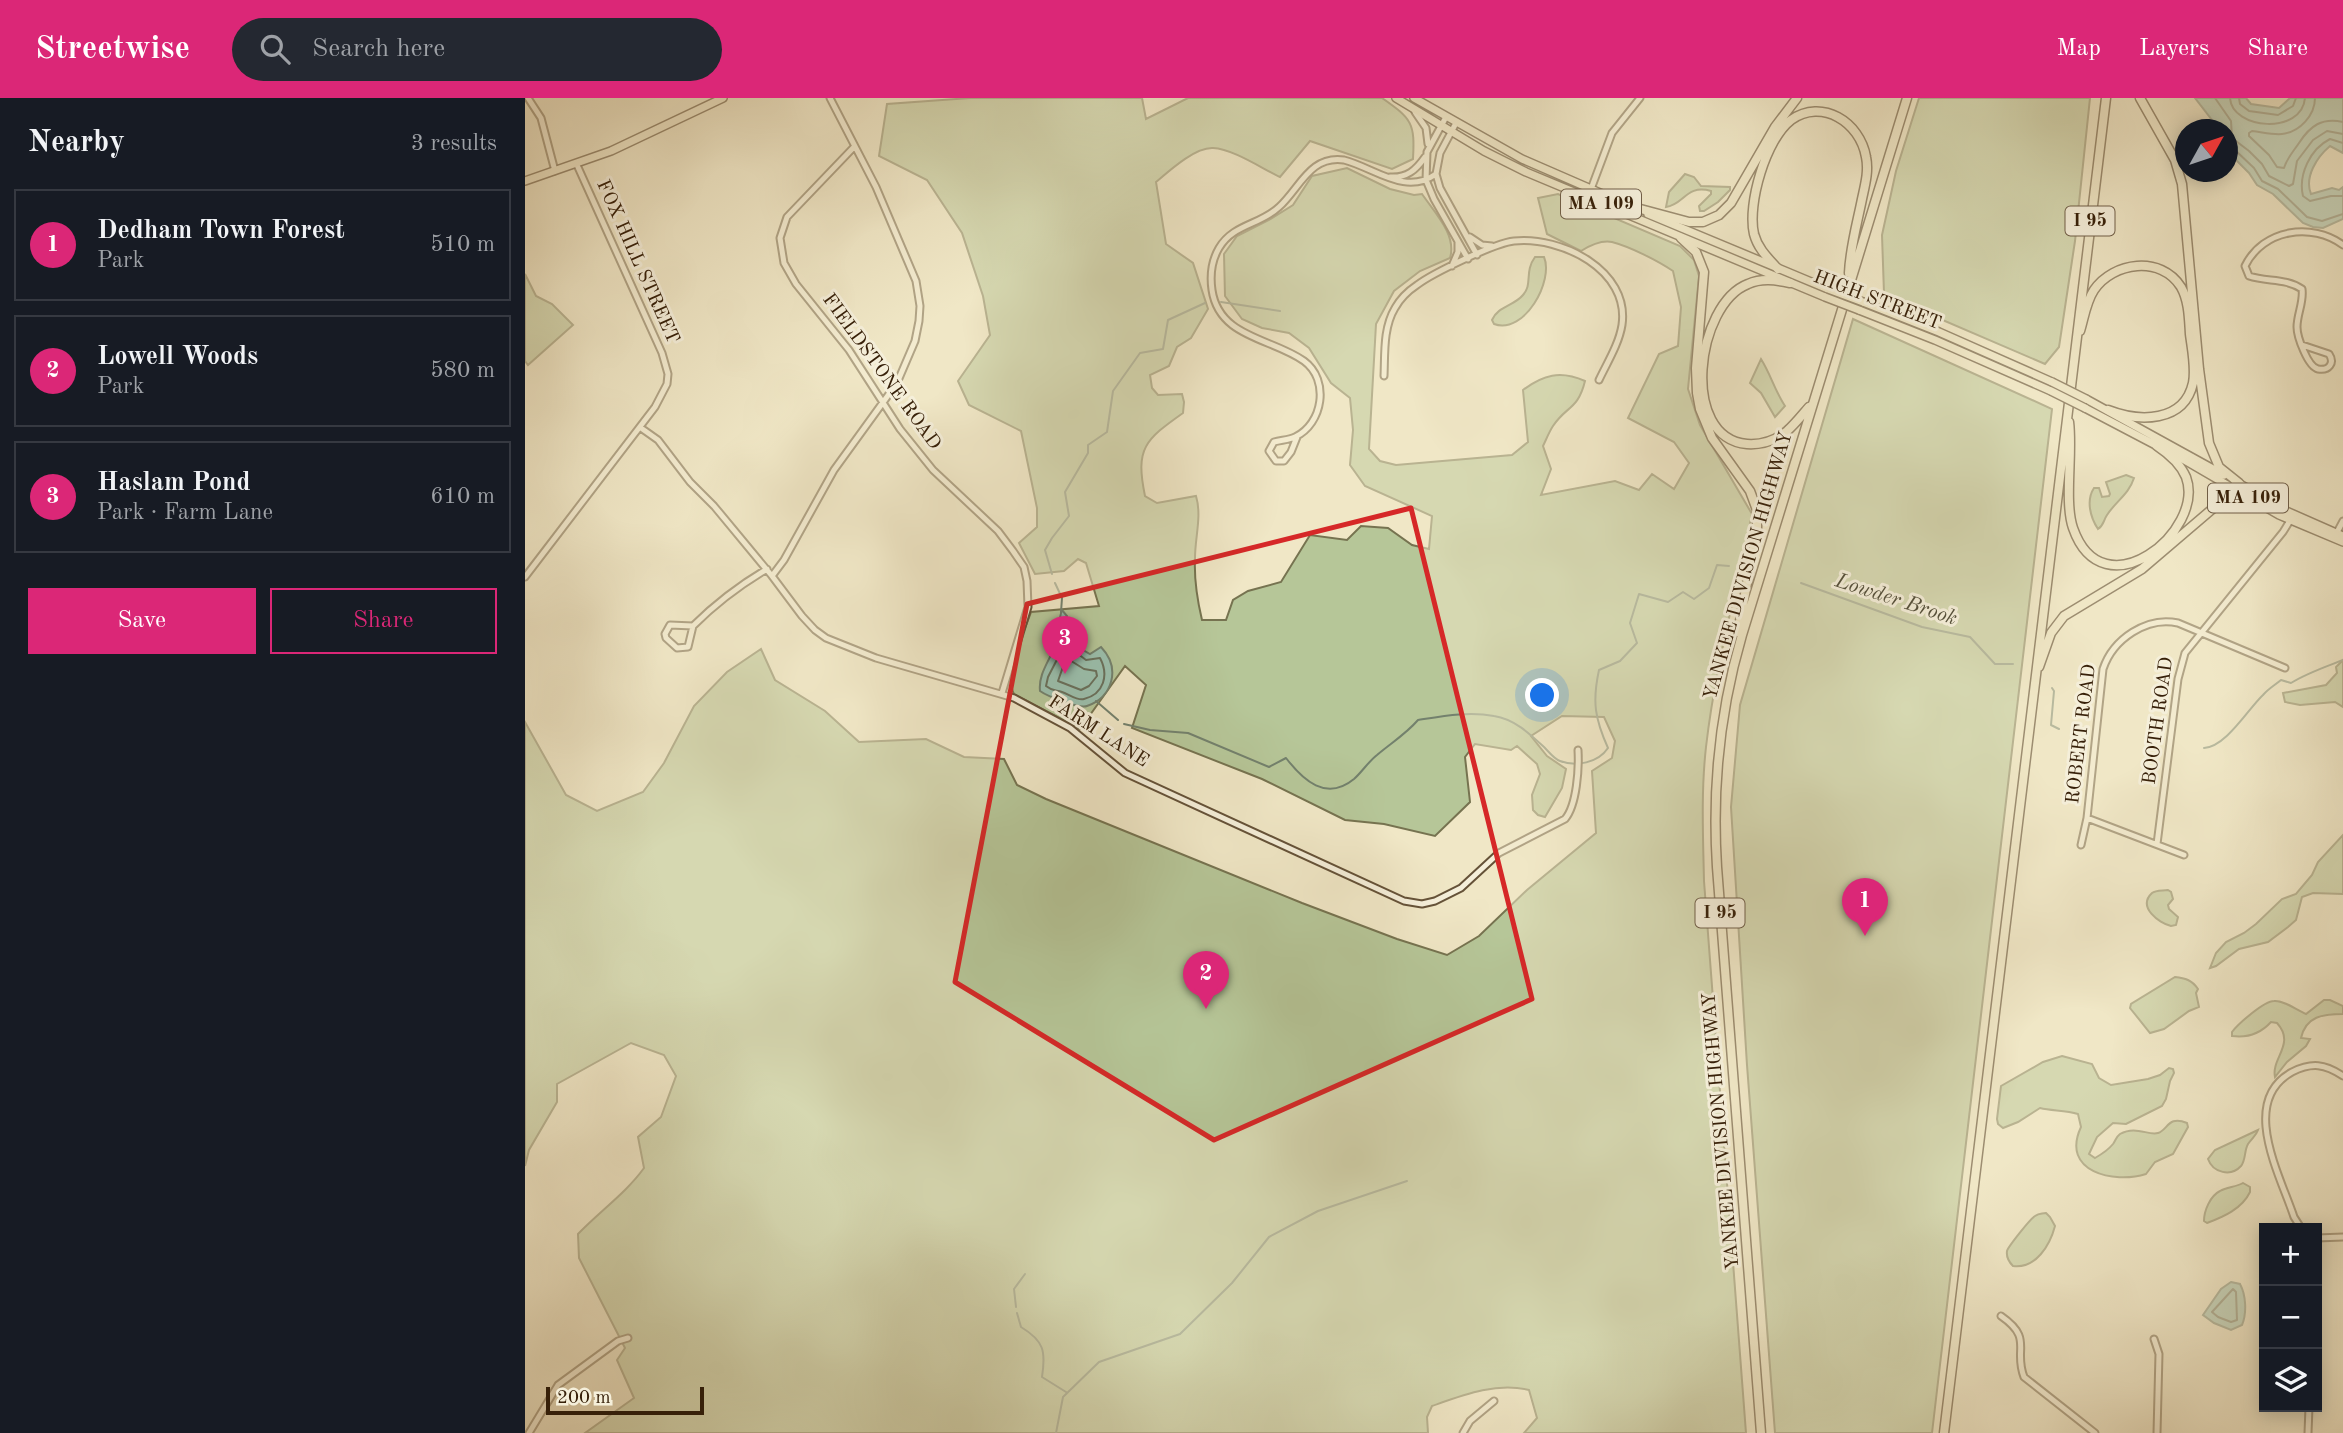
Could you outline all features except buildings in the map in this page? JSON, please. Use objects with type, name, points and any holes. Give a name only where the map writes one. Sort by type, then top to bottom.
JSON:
[{"type":"highway","points":[[1633,207],[1689,222],[1703,222],[1715,217],[1731,203],[1775,127],[1797,98]]},
{"type":"highway","name":"YANKEE DIVISION HIGHWAY","points":[[1761,1433],[1716,847],[1715,808],[1719,749],[1736,654],[1907,98]]},
{"type":"highway","name":"I 95","points":[[1944,1433],[2106,98]]},
{"type":"highway","points":[[2140,98],[2175,160],[2182,184],[2200,378],[2211,449],[2219,467],[2239,483]]},
{"type":"highway","points":[[1778,269],[1760,249],[1753,230],[1754,207],[1761,174],[1774,141],[1786,124],[1795,117],[1808,113],[1831,113],[1845,120],[1856,131],[1867,159],[1867,173],[1850,255],[1849,284]]},
{"type":"highway","points":[[1681,238],[1696,252],[1704,272],[1696,368],[1700,410],[1712,438],[1750,491],[1757,510],[1757,529],[1740,615],[1736,654]]},
{"type":"highway","points":[[2075,344],[2092,293],[2116,271],[2140,266],[2156,268],[2171,276],[2182,290],[2188,306],[2194,368],[2189,394],[2173,411],[2151,419],[2133,418],[2108,410]]},
{"type":"highway","points":[[1790,283],[1757,281],[1741,287],[1727,300],[1706,343],[1703,372],[1705,399],[1709,414],[1719,431],[1733,440],[1749,444],[1775,439],[1789,430],[1811,405]]},
{"type":"highway","points":[[2067,409],[2071,440],[2071,521],[2080,542],[2099,561],[2122,566],[2139,562],[2164,541],[2183,513],[2188,492],[2186,478],[2176,462],[2157,446]]},
{"type":"highway","points":[[2035,680],[2051,633],[2064,616],[2143,569],[2224,499],[2237,494],[2246,496]]},
{"type":"main road","points":[[525,181],[642,138],[723,98]]},
{"type":"main road","name":"HIGH STREET","points":[[1396,98],[1451,132],[1525,172],[1790,283],[1863,302],[2052,382],[2239,483],[2292,517]]},
{"type":"main road","name":"HIGH STREET","points":[[1415,98],[1541,169],[1778,269],[1859,310],[2050,391],[2246,496],[2338,536],[2343,542]]},
{"type":"street","points":[[528,98],[541,118],[555,171]]},
{"type":"street","points":[[772,576],[784,560],[834,470],[897,383],[915,341],[919,321],[918,292],[911,269],[876,187],[829,98]]},
{"type":"street","points":[[1591,189],[1612,133],[1640,98]]},
{"type":"street","points":[[1406,104],[1426,128],[1426,180],[1468,259]]},
{"type":"street","points":[[1384,176],[1395,178],[1416,169],[1446,117]]},
{"type":"street","points":[[1456,123],[1437,162],[1436,174],[1440,188],[1477,255]]},
{"type":"street","name":"FIELDSTONE ROAD","points":[[854,146],[787,217],[780,239],[780,249],[784,263],[796,284],[849,350],[900,429],[933,470],[998,531],[1024,567],[1029,593],[1028,607],[1002,693]]},
{"type":"street","points":[[1297,437],[1274,442],[1269,451],[1276,461],[1284,461],[1287,458],[1297,437],[1316,418],[1320,393],[1318,380],[1307,363],[1247,336],[1224,317],[1213,298],[1211,281],[1217,251],[1231,232],[1276,210],[1309,171],[1335,158],[1357,163],[1403,183],[1426,180],[1436,174]]},
{"type":"street","name":"FOX HILL STREET","points":[[525,577],[641,428],[664,393],[668,374],[662,353],[577,164]]},
{"type":"street","points":[[2302,345],[2329,354],[2332,364],[2321,370],[2313,368],[2297,335],[2302,289],[2285,281],[2268,281],[2249,276],[2245,266],[2249,257],[2264,244],[2295,231],[2325,235],[2343,245]]},
{"type":"street","points":[[1465,232],[1478,243],[1495,246]]},
{"type":"street","points":[[1450,267],[1458,252],[1456,236]]},
{"type":"street","points":[[1384,376],[1389,320],[1395,307],[1419,283],[1495,246],[1524,240],[1543,243],[1585,259],[1605,273],[1620,299],[1622,325],[1599,380]]},
{"type":"street","name":"FARM LANE","points":[[641,428],[658,440],[689,482],[714,506],[767,569],[802,616],[827,638],[876,658],[1002,693],[1070,728],[1125,773],[1231,820],[1391,897],[1413,903],[1435,901],[1461,888],[1499,853],[1566,819],[1571,813],[1578,750]]},
{"type":"street","name":"BOOTH ROAD","points":[[2157,844],[2185,653],[2283,532],[2292,517]]},
{"type":"street","points":[[2338,536],[2343,521]]},
{"type":"street","points":[[693,626],[670,625],[665,634],[666,638],[677,648],[688,647],[693,626],[706,613],[767,569]]},
{"type":"street","name":"ROBERT ROAD","points":[[2081,845],[2087,818],[2103,669],[2113,648],[2123,639],[2141,628],[2168,621],[2285,668]]},
{"type":"street","points":[[2087,818],[2184,855]]},
{"type":"street","points":[[2298,1223],[2266,1135],[2264,1120],[2267,1101],[2284,1078],[2307,1065],[2322,1066],[2343,1076]]},
{"type":"street","points":[[2322,1238],[2343,1237]]},
{"type":"street","points":[[2001,1316],[2019,1334],[2024,1377],[2095,1433]]},
{"type":"street","points":[[529,1433],[558,1385],[618,1341],[628,1338]]},
{"type":"street","points":[[2154,1339],[2159,1354],[2157,1433]]},
{"type":"street","points":[[1463,1433],[1470,1421],[1494,1401]]},
{"type":"street","points":[[2308,1433],[2309,1412]]},
{"type":"highlighted area","points":[[1411,508],[1532,999],[1214,1140],[955,982],[1027,604]]},
{"type":"shaded area","points":[[970,98],[1142,98],[1146,119],[1188,98],[1382,98],[1406,117],[1412,129],[1413,159],[1392,169],[1310,141],[1280,177],[1238,155],[1213,148],[1190,155],[1156,182],[1166,244],[1193,263],[1208,309],[1191,338],[1177,347],[1169,366],[1150,375],[1152,388],[1158,395],[1182,394],[1184,402],[1183,413],[1152,438],[1146,447],[1141,467],[1142,480],[1145,496],[1157,503],[1196,496],[1198,519],[1195,574],[1202,620],[1226,620],[1233,600],[1248,591],[1281,582],[1310,535],[1347,540],[1361,526],[1388,528],[1412,545],[1429,549],[1432,516],[1365,486],[1350,465],[1353,430],[1350,398],[1331,383],[1309,348],[1289,333],[1262,328],[1242,319],[1225,296],[1224,254],[1237,236],[1293,205],[1312,176],[1347,168],[1390,189],[1414,195],[1422,194],[1448,233],[1450,258],[1420,271],[1394,291],[1376,324],[1369,449],[1380,461],[1396,465],[1512,455],[1528,442],[1523,390],[1545,378],[1560,375],[1585,381],[1579,397],[1553,426],[1543,446],[1551,469],[1541,495],[1615,481],[1639,490],[1652,474],[1674,489],[1689,463],[1674,442],[1628,418],[1659,354],[1678,346],[1681,307],[1673,271],[1612,242],[1592,245],[1581,251],[1547,234],[1538,198],[1558,194],[1680,246],[1694,260],[1699,276],[1688,389],[1700,425],[1752,514],[1710,717],[1704,764],[1703,814],[1704,881],[1746,1433],[1524,1433],[1537,1418],[1529,1390],[1504,1388],[1480,1391],[1432,1406],[1427,1417],[1428,1433],[585,1433],[634,1398],[617,1360],[625,1348],[579,1258],[578,1234],[629,1186],[644,1168],[638,1137],[661,1117],[676,1076],[664,1055],[631,1043],[557,1084],[557,1102],[529,1150],[525,1166],[525,722],[566,795],[597,811],[643,792],[664,763],[694,706],[727,672],[761,649],[775,680],[825,711],[859,742],[926,739],[964,757],[1004,759],[1017,785],[1046,799],[1302,903],[1447,955],[1479,936],[1527,890],[1596,833],[1592,771],[1612,758],[1615,741],[1604,717],[1562,716],[1531,736],[1547,756],[1566,769],[1562,788],[1545,817],[1533,810],[1532,795],[1540,774],[1537,764],[1517,746],[1511,750],[1475,744],[1465,757],[1470,802],[1435,836],[1384,824],[1345,820],[1262,779],[1132,728],[1146,685],[1125,666],[1080,729],[1014,694],[1011,686],[1013,665],[1031,612],[1099,606],[1086,563],[1078,559],[1064,571],[1035,574],[1019,543],[1037,527],[1037,508],[1021,431],[969,405],[958,381],[990,335],[983,296],[962,233],[927,180],[879,156],[887,104]]},
{"type":"shaded area","points":[[1919,98],[2090,98],[2075,241],[2059,347],[2045,364],[1884,293],[1882,235],[1896,171]]},
{"type":"shaded area","points":[[1685,174],[1694,177],[1701,186],[1730,187],[1730,190],[1704,211],[1700,211],[1699,206],[1711,191],[1696,190],[1666,207],[1669,192]]},
{"type":"shaded area","points":[[1535,257],[1544,257],[1546,267],[1541,291],[1534,303],[1526,314],[1516,321],[1505,325],[1494,324],[1492,320],[1495,315],[1526,291]]},
{"type":"shaded area","points":[[525,274],[536,296],[552,304],[573,325],[528,365],[525,361]]},
{"type":"shaded area","points":[[1853,319],[2052,409],[1932,1433],[1775,1433],[1747,1065],[1731,807],[1740,705]]},
{"type":"shaded area","points":[[1761,359],[1785,406],[1775,417],[1761,393],[1750,383]]},
{"type":"shaded area","points":[[2126,475],[2134,478],[2132,484],[2098,529],[2090,508],[2094,488],[2099,488],[2102,497],[2109,496],[2106,482]]},
{"type":"shaded area","points":[[2343,660],[2343,707],[2335,702],[2300,705],[2285,702],[2283,693],[2326,685],[2337,673],[2336,667]]},
{"type":"shaded area","points":[[2343,835],[2343,894],[2313,893],[2302,897],[2296,920],[2288,927],[2268,942],[2239,949],[2210,968],[2216,953],[2226,942],[2256,924],[2282,899],[2296,894],[2312,875],[2318,862]]},
{"type":"shaded area","points":[[2168,890],[2173,899],[2168,905],[2169,909],[2178,917],[2176,925],[2171,926],[2151,914],[2147,904],[2152,893]]},
{"type":"shaded area","points":[[2175,977],[2188,980],[2196,986],[2199,1007],[2164,1029],[2150,1033],[2130,1008],[2131,1004]]},
{"type":"shaded area","points":[[2324,1000],[2343,1006],[2343,1014],[2322,1016],[2311,1021],[2301,1038],[2310,1039],[2306,1046],[2287,1062],[2275,1077],[2276,1063],[2284,1044],[2282,1031],[2277,1023],[2271,1022],[2258,1032],[2248,1035],[2232,1036],[2232,1032],[2245,1019],[2270,1002],[2282,1002],[2306,1014]]},
{"type":"shaded area","points":[[2062,1056],[2092,1064],[2099,1078],[2111,1085],[2148,1079],[2169,1068],[2173,1069],[2162,1106],[2126,1124],[2113,1123],[2097,1137],[2089,1154],[2095,1158],[2126,1131],[2154,1134],[2172,1122],[2187,1123],[2188,1127],[2173,1154],[2155,1162],[2146,1174],[2133,1177],[2106,1175],[2084,1164],[2078,1155],[2076,1142],[2081,1127],[2078,1114],[2040,1108],[2003,1128],[1998,1124],[2001,1086],[2043,1062]]},
{"type":"shaded area","points":[[2258,1130],[2249,1142],[2243,1164],[2237,1169],[2223,1172],[2210,1164],[2208,1159],[2215,1150]]},
{"type":"shaded area","points":[[2243,1183],[2250,1187],[2250,1192],[2242,1203],[2219,1218],[2207,1223],[2204,1221],[2206,1208],[2216,1193]]},
{"type":"shaded area","points":[[2046,1213],[2055,1226],[2046,1248],[2029,1264],[2013,1266],[2007,1258],[2008,1248],[2032,1218]]},
{"type":"water","points":[[2195,98],[2246,98],[2251,104],[2279,108],[2290,98],[2343,98],[2343,153],[2330,146],[2316,162],[2309,188],[2311,194],[2343,187],[2343,219],[2323,228],[2303,223],[2273,194],[2257,185],[2238,162],[2238,119],[2211,119]]},
{"type":"water","points":[[1062,610],[1067,616],[1064,630],[1090,654],[1101,647],[1111,664],[1108,689],[1096,702],[1087,706],[1070,704],[1040,691],[1043,672],[1056,643]]},
{"type":"water","points":[[2231,1282],[2240,1284],[2244,1293],[2245,1310],[2242,1325],[2231,1330],[2203,1315],[2221,1289]]},
{"type":"waterway","name":"Lowder Brook","points":[[1221,302],[1280,311]]},
{"type":"waterway","name":"Lowder Brook","points":[[1052,574],[1045,550],[1069,516],[1065,492],[1088,453],[1088,445],[1107,432],[1113,391],[1140,353],[1163,349],[1168,320],[1205,303]]},
{"type":"waterway","name":"Lowder Brook","points":[[1124,724],[1150,730],[1188,733],[1269,767],[1286,758],[1308,780],[1316,785],[1334,789],[1354,779],[1418,720],[1456,715],[1485,715],[1515,723],[1558,760],[1573,764],[1586,762],[1599,757],[1608,748],[1596,710],[1599,670],[1620,661],[1637,643],[1630,623],[1639,594],[1668,602],[1683,592],[1694,599],[1709,588],[1717,565],[1729,566]]},
{"type":"waterway","name":"Lowder Brook","points":[[1055,583],[1062,598],[1061,612]]},
{"type":"waterway","name":"Lowder Brook","points":[[1801,583],[1922,627],[1970,637],[1995,664],[2013,664]]},
{"type":"waterway","name":"Lowder Brook","points":[[2204,748],[2212,746],[2228,734],[2265,693],[2281,680],[2291,683],[2343,660]]},
{"type":"waterway","name":"Lowder Brook","points":[[2052,688],[2051,725],[2059,729]]},
{"type":"waterway","name":"Lowder Brook","points":[[1096,701],[1118,720]]},
{"type":"waterway","points":[[1056,1433],[1063,1397],[1099,1362],[1180,1334],[1232,1283],[1269,1237],[1318,1211],[1407,1181]]},
{"type":"waterway","points":[[1016,1307],[1014,1289],[1025,1274]]},
{"type":"waterway","points":[[1017,1313],[1021,1327],[1035,1337],[1042,1348],[1042,1377],[1066,1392]]},
{"type":"place","name":"Haslam Pond","points":[[1065,674]]},
{"type":"place","name":"Dedham Town Forest","points":[[1865,936]]},
{"type":"place","name":"Lowell Woods","points":[[1206,1009]]}]
